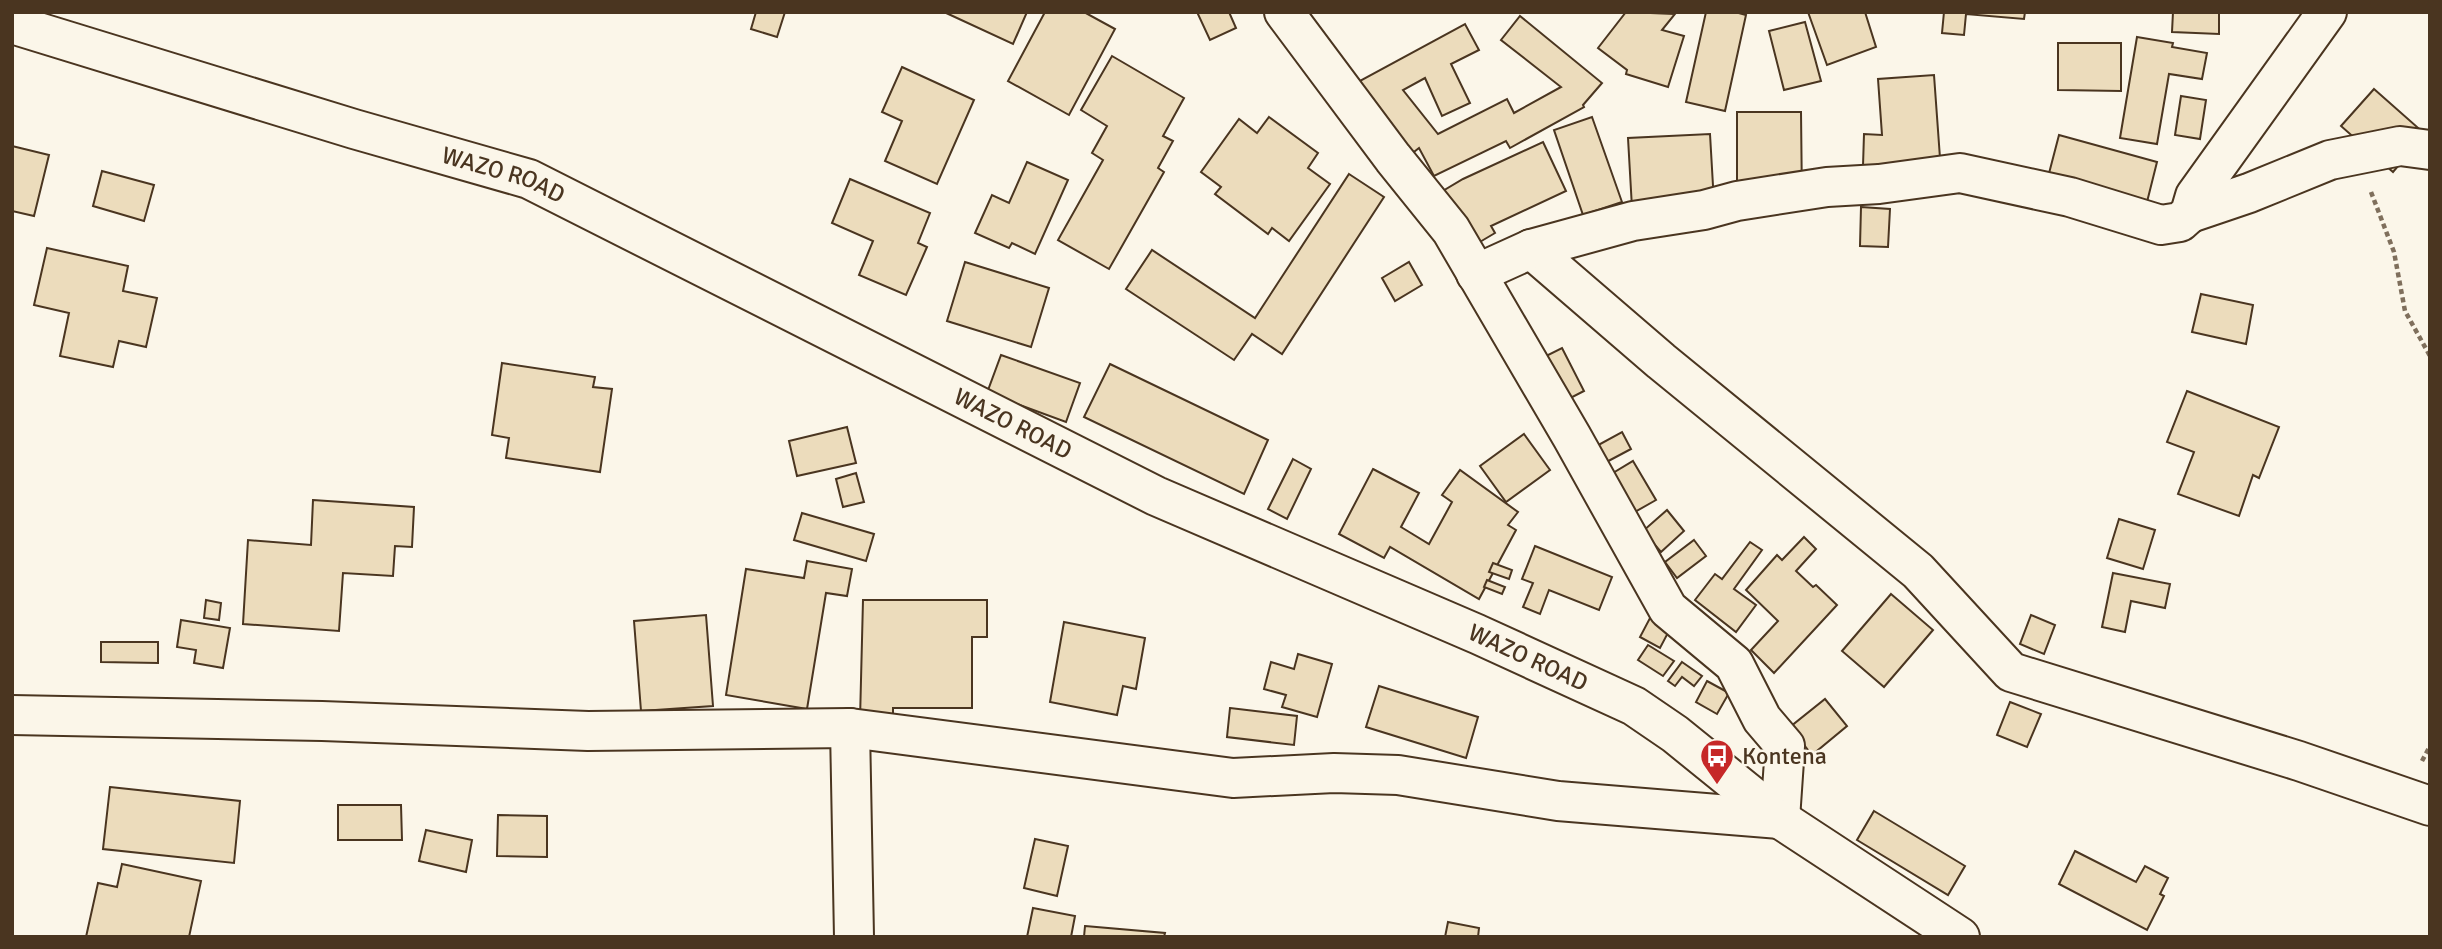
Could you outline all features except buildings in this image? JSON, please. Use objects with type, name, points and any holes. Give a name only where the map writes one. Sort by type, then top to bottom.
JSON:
[{"type":"street","points":[[12,715],[322,721],[588,731],[850,728],[1233,778],[1334,773],[1398,775],[1558,800],[1780,820],[1785,746],[1762,719],[1734,664],[1668,608],[1451,230],[1284,12]]},
{"type":"street","points":[[2190,213],[2195,196],[2327,12]]},
{"type":"street","name":"WAZO ROAD","points":[[12,24],[529,179],[1156,496],[1477,634],[1634,706],[1675,734],[1780,820],[1960,937]]},
{"type":"street","points":[[1476,274],[1531,249],[1633,221],[1827,187],[1879,184],[1960,173],[2070,197],[2161,225],[2180,222],[2190,213],[2249,193],[2330,160],[2400,146],[2430,150]]},
{"type":"street","points":[[1531,249],[1661,361],[1918,570],[2011,672],[2300,761],[2430,806]]},
{"type":"street","points":[[850,728],[854,937]]},
{"type":"path","points":[[2357,155],[2394,252],[2405,310],[2430,356]]},
{"type":"place","name":"Kontena","points":[[1717,786]]}]
